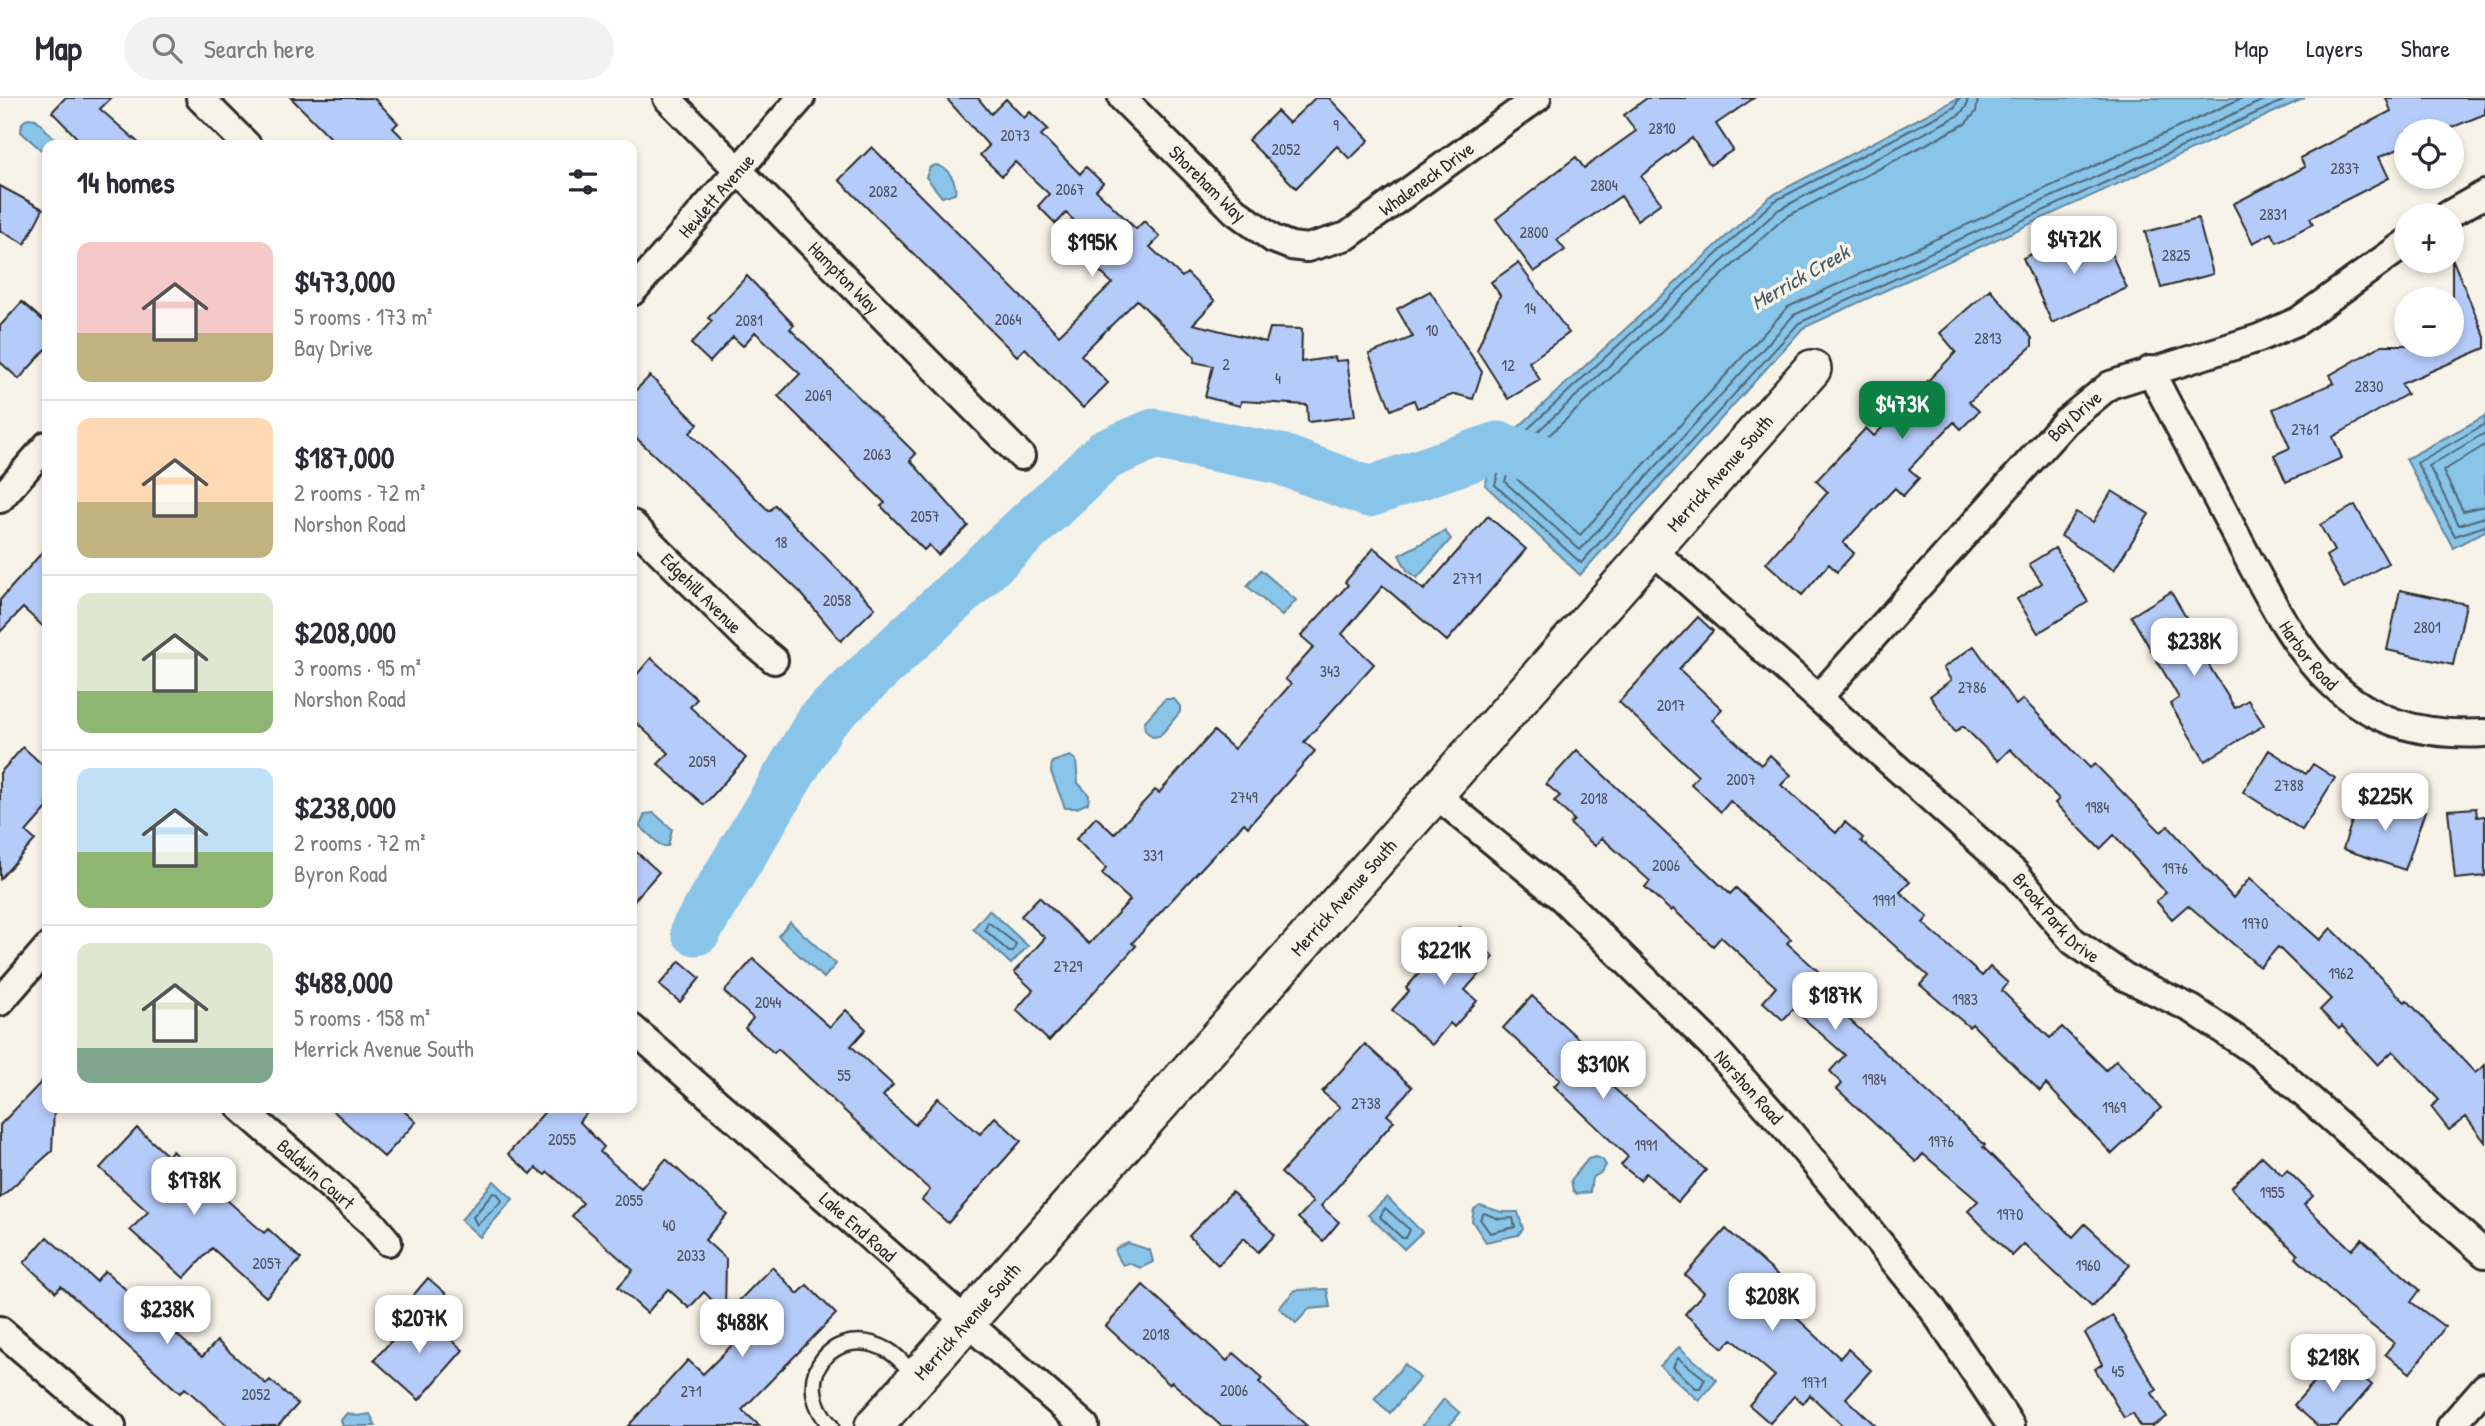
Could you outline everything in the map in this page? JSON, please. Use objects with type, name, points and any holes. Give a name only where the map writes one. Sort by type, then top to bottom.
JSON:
[{"type":"street","points":[[200,98],[242,140]]},
{"type":"street","name":"Hampton Way","points":[[667,98],[1021,456]]},
{"type":"street","name":"Hewlett Avenue","points":[[637,286],[801,98]]},
{"type":"street","name":"Shoreham Way","points":[[1122,98],[1235,211],[1273,239],[1291,246],[1307,248]]},
{"type":"street","name":"Whaleneck Drive","points":[[1307,248],[1348,236],[1537,98]]},
{"type":"street","points":[[2464,206],[2485,194]]},
{"type":"street","name":"Bay Drive","points":[[1819,696],[2065,422],[2110,385],[2150,370],[2259,338],[2298,321],[2394,252]]},
{"type":"street","name":"Merrick Avenue South","points":[[874,1426],[1650,548],[1812,369]]},
{"type":"street","name":"Harbor Road","points":[[2150,370],[2286,631],[2317,672],[2341,693],[2376,715],[2416,728],[2485,733]]},
{"type":"street","points":[[0,499],[42,451]]},
{"type":"street","name":"Edgehill Avenue","points":[[637,529],[746,637],[774,660]]},
{"type":"street","name":"Brook Park Drive","points":[[1650,548],[2016,874],[2073,941],[2125,977],[2192,1009],[2260,1055],[2485,1254]]},
{"type":"street","name":"Norshon Road","points":[[1435,794],[1562,898],[1712,1045],[1791,1134],[1930,1305],[2011,1426]]},
{"type":"street","points":[[0,1002],[42,954]]},
{"type":"street","name":"Lake End Road","points":[[637,1032],[1085,1426]]},
{"type":"street","name":"Baldwin Court","points":[[248,1113],[371,1222],[388,1242]]},
{"type":"street","points":[[0,1330],[112,1426]]},
{"type":"street","points":[[2451,1426],[2485,1387]]},
{"type":"lane","points":[[831,1426],[815,1404],[813,1381],[819,1362],[838,1346],[860,1342],[888,1350],[918,1378]]},
{"type":"water","name":"Merrick Creek","points":[[1958,98],[2305,98],[1803,328],[1580,575],[1485,485],[1498,446],[1769,197]]},
{"type":"water","points":[[28,118],[36,119],[55,140],[42,140],[42,151],[21,132],[22,123]]},
{"type":"water","points":[[936,165],[951,176],[955,193],[942,197],[926,177],[930,167]]},
{"type":"water","points":[[2485,416],[2485,531],[2453,548],[2406,459]]},
{"type":"water","points":[[1445,531],[1451,539],[1417,578],[1407,570],[1399,555]]},
{"type":"water","points":[[1261,570],[1296,600],[1282,616],[1247,586]]},
{"type":"water","points":[[1165,699],[1174,699],[1180,706],[1180,712],[1160,736],[1152,737],[1145,730],[1144,722]]},
{"type":"water","points":[[1070,756],[1076,760],[1078,783],[1089,795],[1088,803],[1077,808],[1065,808],[1051,772],[1052,762]]},
{"type":"water","points":[[654,813],[672,829],[668,846],[661,846],[640,826],[645,814]]},
{"type":"water","points":[[989,910],[1028,946],[1011,964],[973,929]]},
{"type":"water","points":[[790,922],[836,964],[824,978],[778,936]]},
{"type":"water","points":[[1588,1159],[1602,1159],[1606,1165],[1602,1172],[1592,1178],[1590,1192],[1577,1194],[1573,1191],[1571,1180]]},
{"type":"water","points":[[494,1181],[513,1199],[480,1237],[461,1220]]},
{"type":"water","points":[[1387,1197],[1422,1232],[1404,1249],[1368,1215]]},
{"type":"water","points":[[1480,1205],[1501,1212],[1518,1212],[1523,1229],[1518,1235],[1486,1242],[1472,1221],[1474,1209]]},
{"type":"water","points":[[1128,1243],[1150,1250],[1153,1262],[1141,1268],[1128,1263],[1123,1265],[1115,1253],[1116,1248]]},
{"type":"water","points":[[1327,1289],[1330,1307],[1309,1309],[1296,1323],[1279,1308],[1295,1290]]},
{"type":"water","points":[[1679,1347],[1717,1380],[1699,1401],[1660,1366]]},
{"type":"water","points":[[1405,1364],[1420,1378],[1390,1413],[1374,1399]]},
{"type":"water","points":[[1444,1399],[1460,1413],[1449,1426],[1422,1426]]},
{"type":"water","points":[[347,1413],[357,1416],[370,1414],[376,1426],[343,1426],[341,1420]]},
{"type":"building","points":[[65,98],[111,98],[100,109],[135,140],[79,140],[52,112]]},
{"type":"building","points":[[291,98],[374,98],[398,123],[393,128],[405,140],[333,140]]},
{"type":"building","points":[[946,98],[978,98],[991,114],[1006,99],[1024,118],[1030,112],[1048,129],[1041,135],[1080,174],[1086,167],[1103,183],[1096,190],[1136,229],[1144,221],[1160,237],[1150,247],[1182,277],[1187,273],[1215,301],[1193,324],[1266,342],[1270,328],[1302,329],[1301,362],[1335,357],[1336,361],[1347,360],[1355,416],[1308,422],[1307,405],[1241,401],[1240,406],[1205,397],[1213,366],[1194,362],[1195,357],[1137,300],[1081,355],[1108,383],[1083,408],[1025,348],[1017,356],[839,180],[872,147],[1059,335],[1112,283],[1095,267],[1108,253],[1066,213],[1056,224],[1038,206],[1049,194],[1015,162],[1002,176],[980,155],[989,146]]},
{"type":"building","points":[[1315,98],[1329,98],[1369,140],[1350,159],[1337,146],[1296,188],[1248,140],[1277,111],[1289,123]]},
{"type":"building","points":[[1647,98],[1754,98],[1716,124],[1733,150],[1710,165],[1692,138],[1641,176],[1661,203],[1637,220],[1621,196],[1557,240],[1565,250],[1534,272],[1496,219],[1576,157],[1584,168],[1636,131],[1624,115]]},
{"type":"building","points":[[2386,98],[2485,98],[2485,114],[2464,122],[2464,119],[2394,119],[2394,151],[2379,157],[2389,178],[2310,218],[2313,224],[2277,242],[2272,233],[2253,243],[2233,204],[2305,167],[2300,158],[2391,111]]},
{"type":"building","points":[[0,186],[42,208],[25,244],[0,231]]},
{"type":"building","points":[[2198,218],[2213,274],[2161,288],[2145,232]]},
{"type":"building","points":[[2073,235],[2079,249],[2104,238],[2127,288],[2052,323],[2023,258]]},
{"type":"building","points":[[1518,263],[1569,333],[1529,362],[1540,380],[1508,399],[1477,350],[1500,295],[1491,282]]},
{"type":"building","points":[[2452,273],[2458,273],[2485,337],[2485,348],[2464,357],[2464,287],[2452,287]]},
{"type":"building","points":[[747,276],[794,325],[790,329],[916,454],[910,460],[968,526],[938,555],[929,545],[924,550],[881,506],[885,503],[778,396],[800,374],[755,332],[743,346],[733,337],[710,362],[691,344],[712,321],[708,318]]},
{"type":"building","points":[[1990,289],[2032,338],[2032,346],[1969,402],[1979,411],[1961,429],[1954,422],[1909,469],[1919,478],[1903,496],[1895,488],[1843,543],[1854,553],[1837,572],[1829,564],[1802,595],[1766,563],[1828,492],[1816,481],[1866,428],[1874,436],[1956,352],[1940,333]]},
{"type":"building","points":[[1430,291],[1482,372],[1473,399],[1455,394],[1417,408],[1414,400],[1391,410],[1369,354],[1413,337],[1397,309]]},
{"type":"building","points":[[22,302],[42,320],[42,354],[19,379],[0,362],[0,326]]},
{"type":"building","points":[[2382,345],[2394,345],[2394,357],[2464,357],[2401,384],[2407,394],[2333,437],[2342,458],[2286,482],[2274,455],[2290,448],[2273,409],[2334,383],[2330,375]]},
{"type":"building","points":[[650,376],[698,424],[690,433],[769,511],[775,505],[875,608],[841,641],[800,592],[637,439],[637,389]]},
{"type":"building","points":[[2112,491],[2149,514],[2114,570],[2061,536],[2076,512],[2093,522]]},
{"type":"building","points":[[2355,505],[2388,563],[2344,588],[2326,556],[2334,551],[2320,525]]},
{"type":"building","points":[[1488,516],[1526,549],[1447,641],[1383,586],[1342,634],[1374,664],[1304,742],[1315,751],[1248,827],[1244,823],[1132,943],[1136,946],[1049,1041],[1016,1010],[1033,990],[1014,972],[1045,938],[1021,916],[1039,897],[1089,944],[1130,900],[1102,874],[1106,868],[1076,839],[1096,817],[1114,834],[1155,790],[1159,793],[1214,731],[1234,749],[1291,684],[1285,679],[1314,647],[1301,636],[1348,585],[1345,582],[1374,548],[1424,590]]},
{"type":"building","points":[[2055,548],[2088,602],[2038,633],[2017,599],[2042,583],[2029,564]]},
{"type":"building","points":[[42,553],[42,625],[23,608],[0,632],[0,600]]},
{"type":"building","points":[[2400,590],[2466,604],[2453,665],[2387,650]]},
{"type":"building","points":[[2171,592],[2191,626],[2202,620],[2215,642],[2200,651],[2235,708],[2248,700],[2264,725],[2205,761],[2170,704],[2179,698],[2131,616]]},
{"type":"building","points":[[1698,617],[1713,631],[1679,669],[1722,709],[1712,720],[1761,765],[1770,755],[1791,775],[1781,785],[1836,833],[1845,822],[1863,838],[1861,841],[1910,882],[1900,892],[1928,917],[1923,923],[1982,976],[1990,967],[2008,983],[2002,991],[2050,1038],[2062,1027],[2106,1070],[2116,1060],[2161,1108],[2112,1154],[2046,1084],[2040,1091],[1972,1024],[1969,1027],[1920,985],[1928,976],[1852,907],[1730,801],[1721,812],[1691,784],[1698,776],[1619,702]]},
{"type":"building","points":[[1974,646],[2016,705],[2023,699],[2090,768],[2095,764],[2161,832],[2168,826],[2233,898],[2250,878],[2320,940],[2331,928],[2405,1002],[2407,1000],[2475,1073],[2485,1065],[2485,1142],[2466,1117],[2449,1130],[2431,1107],[2439,1100],[2393,1051],[2378,1065],[2342,1026],[2339,1029],[2320,1010],[2331,999],[2278,947],[2260,967],[2188,905],[2172,919],[2156,901],[2166,893],[2114,835],[2100,849],[2055,803],[2059,799],[2010,749],[1998,761],[1963,726],[1955,732],[1930,696],[1951,680],[1943,668]]},
{"type":"building","points":[[651,658],[697,699],[690,707],[746,758],[704,805],[658,764],[669,753],[637,724],[637,674]]},
{"type":"building","points":[[23,747],[42,764],[42,814],[26,832],[35,840],[0,879],[0,773]]},
{"type":"building","points":[[1577,750],[1730,894],[1736,888],[1791,939],[1787,943],[1852,1002],[1842,1013],[1985,1145],[1983,1147],[2073,1237],[2085,1224],[2130,1265],[2092,1307],[2024,1244],[2012,1256],[1968,1211],[1978,1201],[1923,1154],[1916,1162],[1837,1089],[1842,1084],[1830,1071],[1845,1055],[1793,1009],[1783,1020],[1763,1002],[1776,987],[1721,937],[1713,946],[1673,909],[1671,911],[1645,887],[1650,881],[1602,838],[1595,846],[1570,824],[1574,820],[1554,801],[1560,796],[1546,784]]},
{"type":"building","points":[[2269,750],[2306,774],[2313,764],[2335,778],[2302,830],[2243,792]]},
{"type":"building","points":[[2395,800],[2425,811],[2405,870],[2343,849],[2358,802],[2391,813]]},
{"type":"building","points":[[2476,808],[2477,817],[2485,816],[2485,876],[2455,879],[2448,810]]},
{"type":"building","points":[[637,852],[659,872],[637,897]]},
{"type":"building","points":[[1460,927],[1494,957],[1465,990],[1477,1001],[1454,1027],[1450,1023],[1432,1045],[1392,1010],[1409,991],[1406,988]]},
{"type":"building","points":[[753,959],[830,1027],[846,1010],[866,1029],[851,1046],[893,1085],[883,1096],[915,1125],[938,1098],[980,1134],[995,1117],[1021,1141],[948,1223],[922,1200],[930,1190],[778,1049],[774,1053],[745,1028],[753,1018],[724,992]]},
{"type":"building","points":[[680,961],[700,978],[680,1002],[659,985]]},
{"type":"building","points":[[1532,996],[1607,1065],[1599,1075],[1706,1170],[1678,1202],[1646,1173],[1640,1180],[1621,1165],[1628,1157],[1554,1086],[1560,1080],[1503,1028]]},
{"type":"building","points":[[1365,1044],[1412,1087],[1387,1115],[1394,1121],[1321,1206],[1339,1222],[1323,1241],[1298,1218],[1313,1202],[1281,1173],[1340,1107],[1322,1092]]},
{"type":"building","points":[[42,1081],[42,1113],[54,1113],[52,1151],[0,1198],[0,1125]]},
{"type":"building","points":[[336,1113],[406,1113],[416,1122],[384,1157]]},
{"type":"building","points":[[544,1113],[586,1113],[579,1121],[604,1147],[600,1152],[641,1188],[666,1159],[727,1214],[705,1240],[726,1259],[725,1313],[704,1292],[689,1308],[668,1289],[647,1313],[618,1287],[633,1270],[572,1216],[583,1203],[548,1172],[545,1175],[536,1168],[531,1174],[508,1154]]},
{"type":"building","points":[[137,1128],[168,1156],[172,1151],[264,1233],[268,1229],[301,1259],[266,1297],[212,1248],[184,1278],[130,1230],[148,1212],[100,1168]]},
{"type":"building","points":[[2262,1156],[2282,1175],[2287,1170],[2313,1196],[2304,1205],[2352,1250],[2362,1239],[2420,1290],[2411,1302],[2445,1327],[2410,1373],[2385,1354],[2394,1343],[2347,1306],[2296,1258],[2298,1255],[2231,1188]]},
{"type":"building","points":[[1232,1192],[1275,1235],[1258,1252],[1244,1238],[1218,1265],[1189,1236]]},
{"type":"building","points":[[1726,1229],[1800,1295],[1787,1309],[1840,1358],[1848,1349],[1871,1370],[1846,1398],[1876,1426],[1843,1426],[1810,1395],[1803,1403],[1794,1396],[1770,1423],[1749,1405],[1775,1376],[1732,1339],[1723,1348],[1685,1314],[1704,1292],[1685,1275]]},
{"type":"building","points":[[47,1237],[96,1281],[105,1271],[202,1357],[217,1341],[266,1384],[270,1380],[298,1404],[278,1426],[228,1426],[185,1388],[180,1393],[61,1286],[56,1292],[24,1263]]},
{"type":"building","points":[[772,1267],[798,1294],[807,1285],[836,1314],[742,1410],[760,1426],[628,1426],[688,1360],[703,1374],[745,1332],[726,1314]]},
{"type":"building","points":[[428,1278],[452,1299],[433,1320],[410,1299]]},
{"type":"building","points":[[1143,1285],[1227,1361],[1234,1353],[1263,1378],[1259,1382],[1307,1426],[1221,1426],[1172,1382],[1169,1384],[1106,1326]]},
{"type":"building","points":[[418,1311],[463,1350],[419,1400],[374,1360]]},
{"type":"building","points":[[2113,1316],[2157,1390],[2152,1393],[2167,1417],[2152,1426],[2140,1426],[2133,1413],[2124,1418],[2095,1369],[2102,1364],[2085,1333]]},
{"type":"building","points":[[2337,1356],[2372,1385],[2337,1426],[2318,1426],[2294,1405]]},
{"type":"waterway","points":[[696,930],[822,720],[1105,455],[1154,434],[1280,459],[1369,492],[1498,447],[1563,466]]}]
